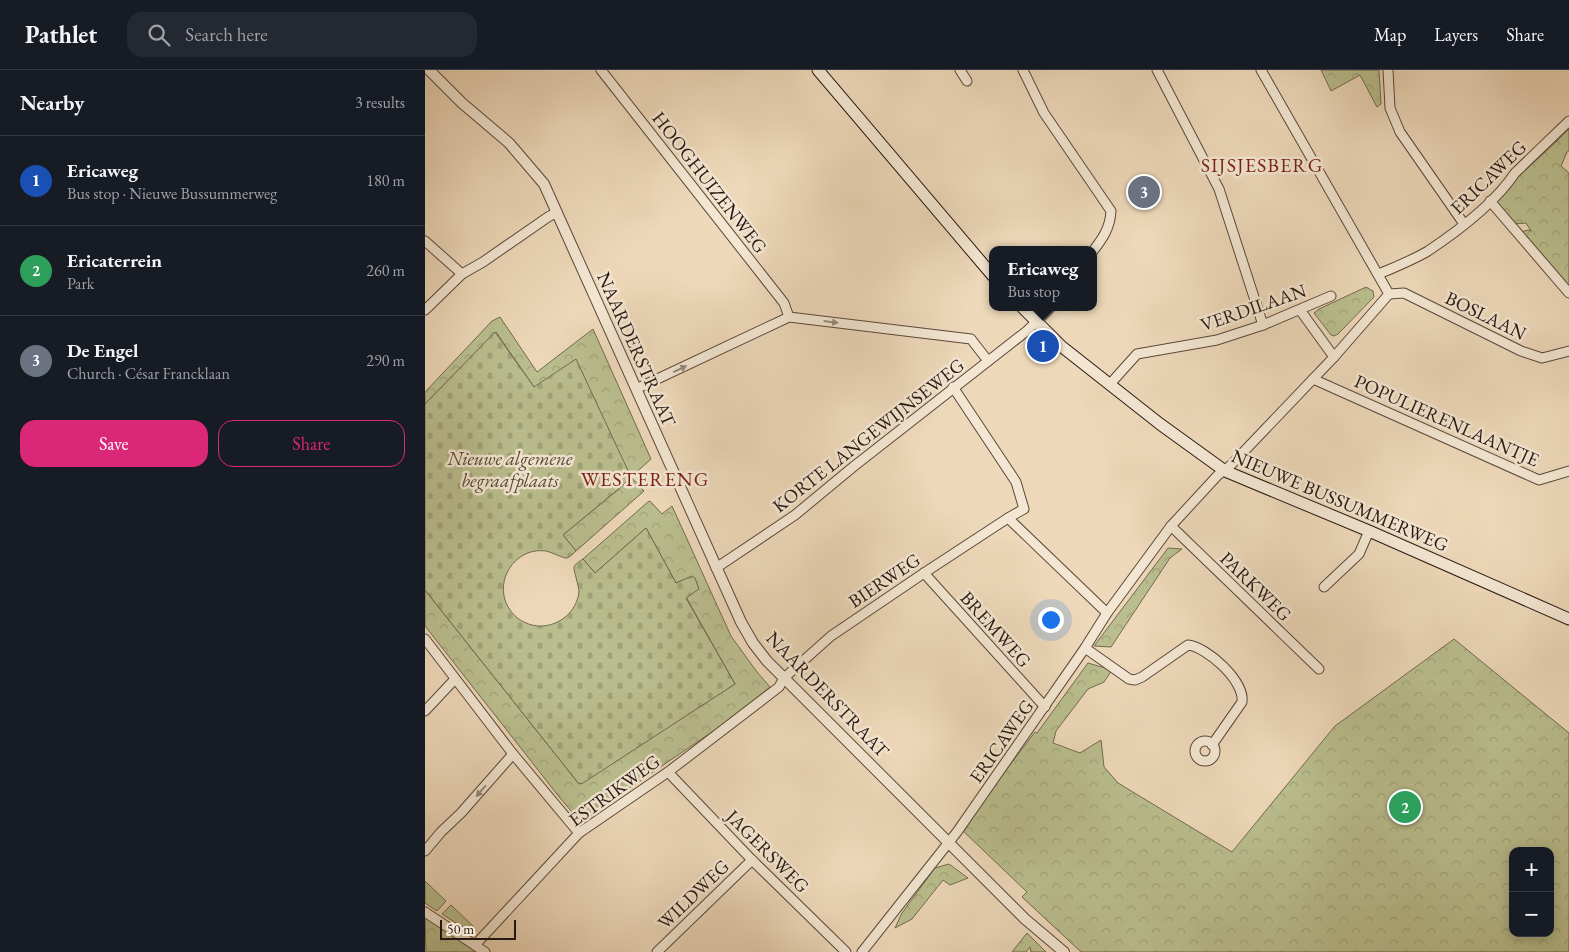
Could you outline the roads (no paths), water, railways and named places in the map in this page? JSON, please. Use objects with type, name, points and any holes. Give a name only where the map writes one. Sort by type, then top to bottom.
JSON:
[{"type":"main road","points":[[818,70],[989,271]]},
{"type":"main road","name":"NIEUWE BUSSUMMERWEG","points":[[1025,311],[1061,346],[1160,424],[1225,471],[1369,531],[1554,617],[1569,619]]},
{"type":"street","name":"NAARDERSTRAAT","points":[[429,70],[462,103],[515,150],[544,184],[741,622],[753,643],[767,661],[1025,919],[1064,952]]},
{"type":"street","name":"HOOGHUIZENWEG","points":[[601,70],[784,304],[789,317]]},
{"type":"street","points":[[960,70],[967,81]]},
{"type":"street","points":[[1023,70],[1044,113],[1111,211],[1111,222],[1097,246]]},
{"type":"street","points":[[1157,70],[1219,189],[1263,325]]},
{"type":"street","points":[[1261,70],[1389,294]]},
{"type":"street","points":[[1388,70],[1390,108],[1400,132],[1464,224]]},
{"type":"street","name":"NAARDERSTRAAT","points":[[425,74],[462,103]]},
{"type":"street","name":"ERICAWEG","points":[[1379,274],[1427,251],[1464,224],[1490,202],[1515,173],[1569,121]]},
{"type":"street","points":[[1490,202],[1569,293]]},
{"type":"street","points":[[425,310],[462,274],[557,212]]},
{"type":"street","points":[[425,241],[462,274]]},
{"type":"street","name":"ERICAWEG","points":[[862,952],[949,843],[1045,707],[1107,613],[1171,526],[1218,475],[1225,471],[1334,357],[1389,294]]},
{"type":"street","name":"BOSLAAN","points":[[1389,294],[1404,294],[1521,351],[1542,358],[1569,351]]},
{"type":"street","name":"VERDILAAN","points":[[1110,384],[1137,354],[1217,340],[1263,325],[1331,296]]},
{"type":"street","points":[[1300,310],[1334,357]]},
{"type":"street","name":"KORTE LANGEWIJNSEWEG","points":[[717,568],[795,515],[853,466],[989,361],[1047,311]]},
{"type":"street","points":[[636,389],[789,317],[971,339],[989,361]]},
{"type":"street","name":"POPULIERENLAANTJE","points":[[1313,379],[1539,480],[1569,470]]},
{"type":"street","name":"BIERWEG","points":[[785,678],[831,636],[923,573],[1024,509],[1015,482],[953,387]]},
{"type":"street","points":[[1008,518],[1107,613]]},
{"type":"street","name":"PARKWEG","points":[[1171,526],[1319,669]]},
{"type":"street","points":[[1324,587],[1359,554],[1369,531]]},
{"type":"street","name":"BREMWEG","points":[[923,573],[1045,707]]},
{"type":"street","points":[[425,639],[513,754],[579,833]]},
{"type":"street","points":[[1085,648],[1129,679],[1135,680],[1187,645],[1195,646],[1222,664],[1241,689],[1243,696],[1242,702],[1212,744]]},
{"type":"street","name":"ESTRIKWEG","points":[[475,944],[579,833],[667,772],[779,687],[785,678]]},
{"type":"street","points":[[425,712],[455,679]]},
{"type":"street","points":[[425,851],[513,754]]},
{"type":"street","name":"JAGERSWEG","points":[[667,772],[752,860],[846,952]]},
{"type":"street","name":"WILDWEG","points":[[657,952],[752,860]]},
{"type":"street","points":[[425,912],[485,952]]},
{"type":"place","name":"De Engel","points":[[1144,192]]},
{"type":"place","name":"Ericaweg","points":[[1043,346]]},
{"type":"place","name":"Ericaterrein","points":[[1405,807]]},
{"type":"district","name":"SIJSJESBERG","points":[[1262,165]]},
{"type":"district","name":"WESTERENG","points":[[645,479]]},
{"type":"park label","name":"Nieuwe algemene begraafplaats","points":[[510,469]]}]
